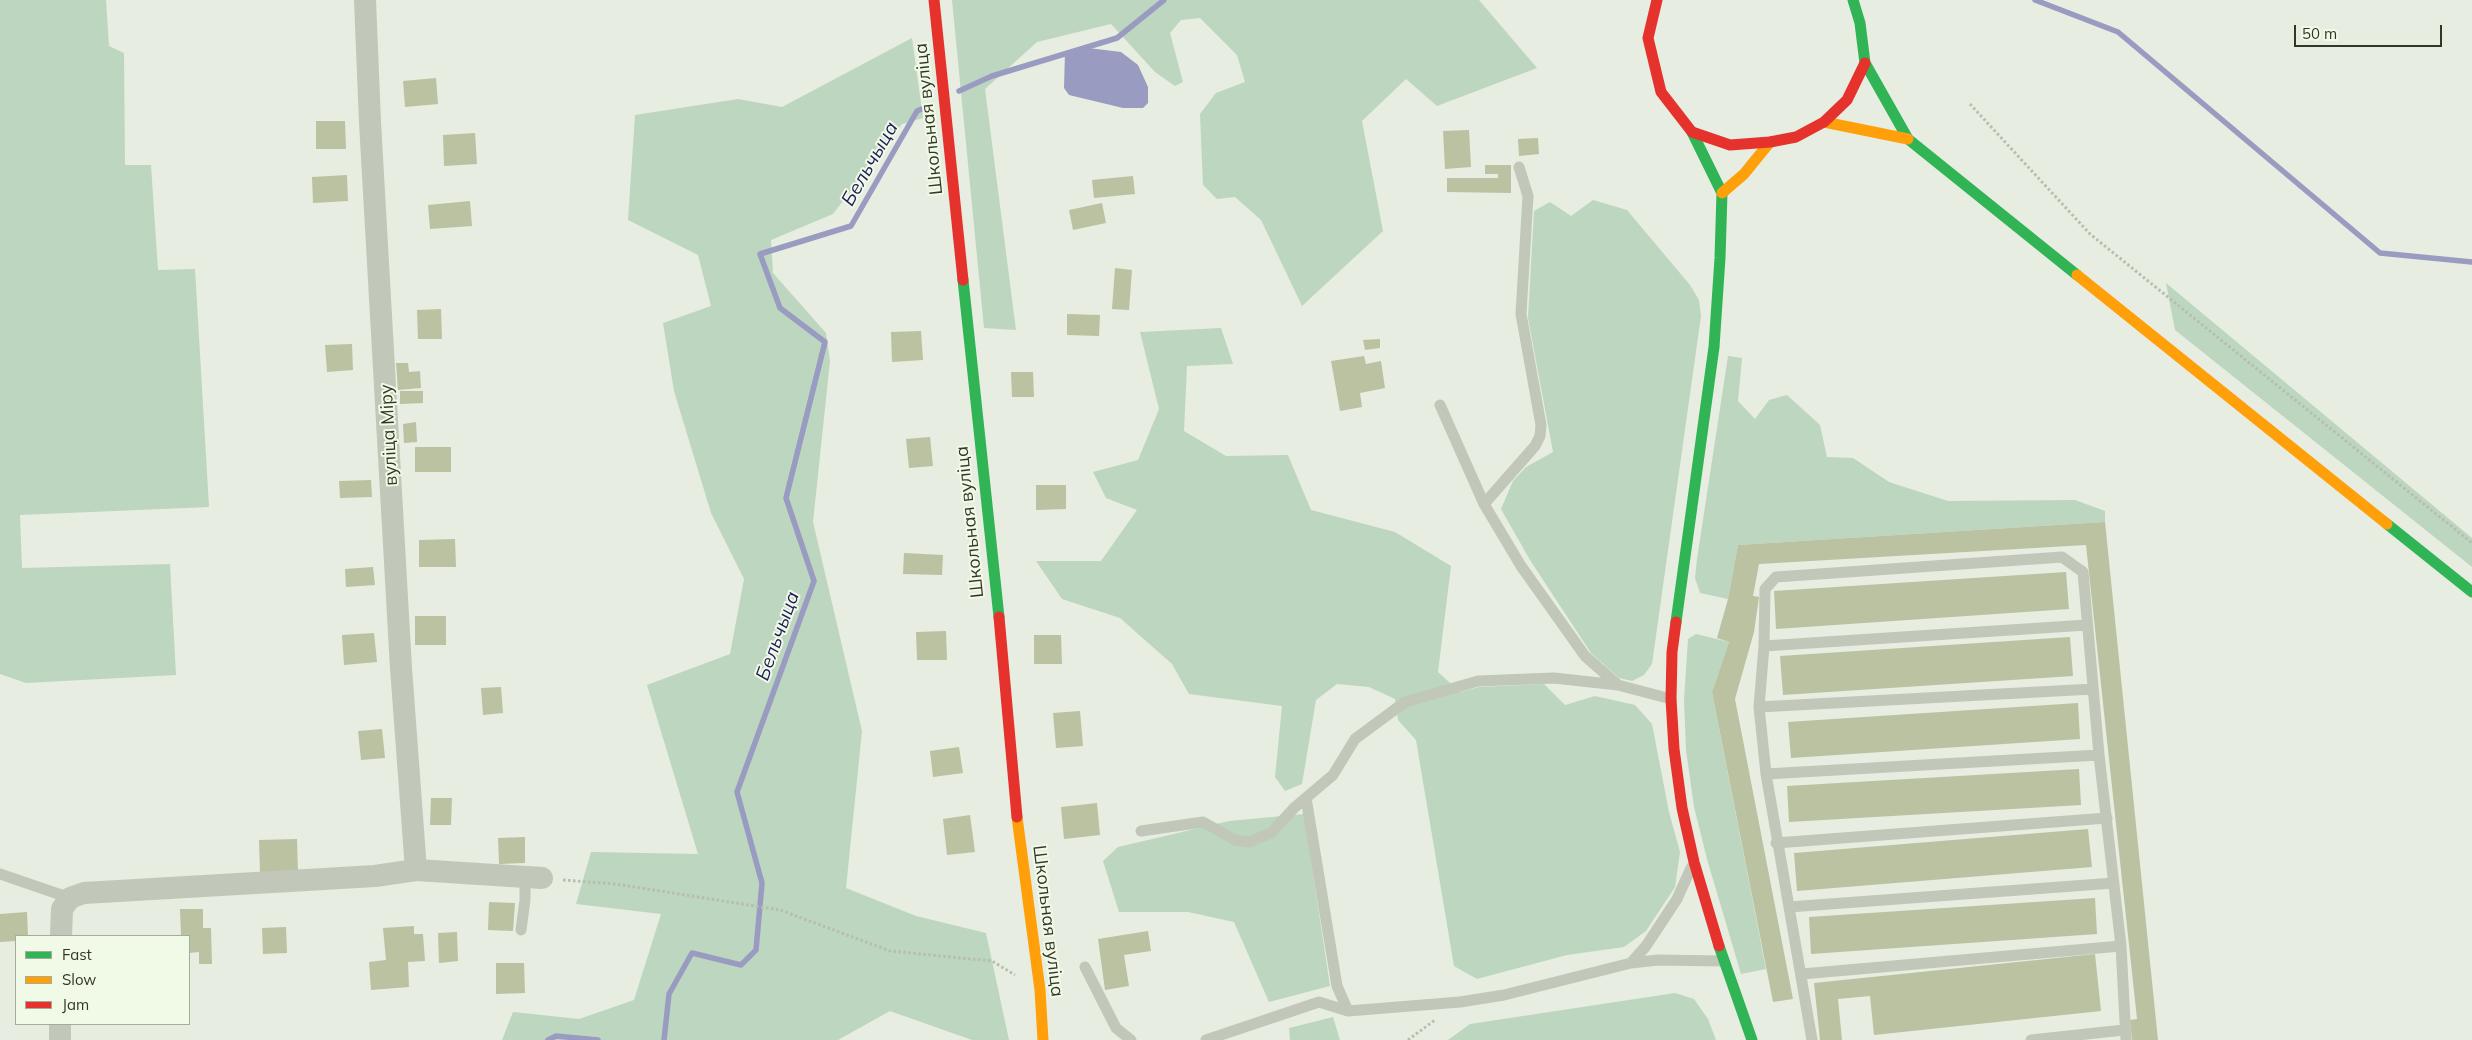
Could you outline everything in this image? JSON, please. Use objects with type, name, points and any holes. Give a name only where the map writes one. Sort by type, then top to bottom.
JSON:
[{"type":"street","name":"вуліца Міру","points":[[366,0],[370,122],[401,668],[416,870]]},
{"type":"street","name":"Школьная вуліца","points":[[934,0],[1003,660],[1015,798],[1040,990],[1043,1040]]},
{"type":"street","points":[[1656,0],[1648,38],[1661,92],[1692,132],[1722,194],[1714,348],[1672,652],[1671,699],[1674,749],[1682,808],[1694,862],[1724,960],[1752,1040]]},
{"type":"street","points":[[1853,0],[1860,23],[1865,63],[1908,139],[2472,592]]},
{"type":"street","points":[[1692,132],[1730,145],[1770,142],[1796,137],[1824,122],[1847,100],[1865,63]]},
{"type":"street","points":[[1824,122],[1908,139]]},
{"type":"street","points":[[1722,194],[1744,174],[1770,142]]},
{"type":"street","points":[[62,935],[62,909],[70,898],[84,893],[375,876],[416,870],[533,878]]},
{"type":"street","points":[[60,1025],[60,1040]]},
{"type":"lane","points":[[1484,504],[1535,446],[1540,436],[1541,425],[1520,314],[1528,196],[1519,167]]},
{"type":"lane","points":[[1440,405],[1484,504],[1521,566],[1585,656],[1618,686]]},
{"type":"lane","points":[[1812,1040],[1802,974],[1776,843],[1766,774],[1760,707],[1765,589],[1776,577],[2062,556],[2083,572],[2099,755],[2121,946],[2125,1035],[2031,1040]]},
{"type":"lane","points":[[1764,646],[2087,625]]},
{"type":"lane","points":[[1141,831],[1203,822],[1235,840],[1249,842],[1271,833],[1306,798],[1333,775],[1355,739],[1404,702],[1478,681],[1554,678],[1618,686],[1671,699]]},
{"type":"lane","points":[[1760,707],[2093,689]]},
{"type":"lane","points":[[1766,774],[2099,755]]},
{"type":"lane","points":[[1306,798],[1336,986],[1348,1010]]},
{"type":"lane","points":[[1776,843],[2107,818]]},
{"type":"lane","points":[[1631,963],[1646,946],[1677,899],[1694,862]]},
{"type":"lane","points":[[0,874],[70,898]]},
{"type":"lane","points":[[521,930],[525,900],[533,878]]},
{"type":"lane","points":[[1789,907],[2114,883]]},
{"type":"lane","points":[[1802,974],[2121,946]]},
{"type":"lane","points":[[1206,1040],[1319,1002],[1348,1010],[1460,1002],[1504,995],[1631,963],[1658,960],[1724,960]]},
{"type":"lane","points":[[1085,967],[1116,1028],[1131,1040]]},
{"type":"path","points":[[1970,104],[2090,234],[2472,543]]},
{"type":"path","points":[[533,878],[616,884],[780,910],[890,952],[992,961],[1040,990]]},
{"type":"green space","points":[[0,0],[106,0],[109,46],[124,53],[125,165],[151,165],[158,270],[195,269],[209,507],[20,515],[22,568],[170,564],[176,675],[26,683],[0,674]]},
{"type":"green space","points":[[952,0],[1479,0],[1537,68],[1437,106],[1406,79],[1362,121],[1383,231],[1302,306],[1261,220],[1235,197],[1217,199],[1203,185],[1200,114],[1216,93],[1245,82],[1237,55],[1200,18],[1181,20],[1170,33],[1183,82],[1175,86],[1155,72],[1111,24],[1037,42],[985,89],[1016,330],[984,328]]},
{"type":"green space","points":[[912,38],[923,118],[902,124],[833,214],[771,240],[773,273],[826,333],[830,361],[813,522],[862,731],[846,888],[916,916],[986,933],[1009,1040],[972,1040],[890,1011],[838,1040],[502,1040],[513,1012],[579,1019],[634,1000],[661,914],[576,904],[591,852],[698,854],[647,685],[730,654],[744,579],[711,513],[674,391],[663,323],[711,306],[698,255],[628,220],[635,115],[738,99],[782,107]]},
{"type":"green space","points":[[1593,200],[1627,210],[1690,285],[1699,300],[1701,316],[1652,664],[1644,675],[1632,681],[1619,678],[1591,653],[1530,560],[1501,509],[1513,481],[1526,467],[1553,452],[1528,318],[1534,211],[1550,202],[1571,216]]},
{"type":"green space","points":[[2166,283],[2472,538],[2472,567],[2175,330]]},
{"type":"green space","points":[[1221,328],[1233,364],[1187,366],[1184,431],[1226,456],[1288,455],[1311,510],[1395,532],[1451,566],[1438,672],[1460,692],[1479,687],[1544,684],[1565,705],[1595,696],[1635,705],[1652,724],[1669,812],[1680,852],[1675,887],[1646,931],[1624,947],[1567,955],[1477,979],[1454,966],[1416,740],[1398,720],[1395,699],[1369,687],[1337,684],[1316,700],[1302,784],[1285,791],[1275,777],[1282,706],[1189,694],[1172,664],[1120,618],[1062,599],[1036,561],[1101,561],[1137,510],[1106,498],[1093,472],[1138,460],[1159,409],[1140,332]]},
{"type":"green space","points":[[1728,356],[1742,358],[1738,401],[1755,419],[1769,400],[1787,395],[1820,425],[1827,457],[1853,458],[1889,482],[1948,501],[2075,500],[2105,511],[2105,522],[1738,545],[1728,599],[1700,593],[1695,578],[1697,559]]},
{"type":"green space","points":[[1696,634],[1729,642],[1712,692],[1766,969],[1741,974],[1707,859],[1694,807],[1686,750],[1684,700],[1688,639]]},
{"type":"green space","points":[[1304,814],[1330,986],[1269,1002],[1234,922],[1188,912],[1119,912],[1103,861],[1118,847],[1229,821]]},
{"type":"green space","points":[[1675,993],[1694,999],[1708,1019],[1716,1040],[1448,1040],[1470,1024]]},
{"type":"green space","points":[[1333,1017],[1340,1040],[1290,1040],[1289,1028]]},
{"type":"water","points":[[1080,47],[1121,52],[1138,65],[1148,87],[1148,103],[1143,108],[1123,108],[1069,95],[1064,88],[1065,52]]},
{"type":"building","points":[[436,78],[438,104],[405,107],[403,81]]},
{"type":"building","points":[[316,121],[345,121],[346,149],[316,149]]},
{"type":"building","points":[[1469,130],[1471,167],[1445,169],[1443,131]]},
{"type":"building","points":[[475,133],[477,164],[444,166],[443,135]]},
{"type":"building","points":[[1538,138],[1539,154],[1519,156],[1518,139]]},
{"type":"building","points":[[1485,165],[1511,165],[1511,193],[1447,192],[1447,178],[1498,178],[1498,174],[1485,174]]},
{"type":"building","points":[[347,175],[348,201],[313,203],[312,177]]},
{"type":"building","points":[[1133,176],[1135,194],[1094,198],[1092,180]]},
{"type":"building","points":[[470,201],[472,226],[430,229],[428,205]]},
{"type":"building","points":[[1102,203],[1106,223],[1073,230],[1069,210]]},
{"type":"building","points":[[1115,268],[1132,270],[1129,310],[1112,309]]},
{"type":"building","points":[[441,309],[442,339],[418,339],[417,310]]},
{"type":"building","points":[[1067,314],[1100,315],[1099,336],[1067,335]]},
{"type":"building","points":[[921,331],[923,360],[892,362],[891,332]]},
{"type":"building","points":[[1380,339],[1380,348],[1365,350],[1363,340]]},
{"type":"building","points":[[352,344],[353,370],[327,372],[325,345]]},
{"type":"building","points":[[1364,356],[1366,364],[1381,361],[1385,388],[1360,393],[1362,407],[1340,411],[1331,361]]},
{"type":"building","points":[[396,363],[408,363],[409,372],[420,371],[421,388],[398,390]]},
{"type":"building","points":[[1011,372],[1033,372],[1034,397],[1012,397]]},
{"type":"building","points":[[400,391],[423,391],[423,403],[400,404]]},
{"type":"building","points":[[416,422],[417,442],[404,443],[403,424]]},
{"type":"building","points":[[930,437],[933,466],[909,468],[906,439]]},
{"type":"building","points":[[415,447],[451,447],[451,472],[415,472]]},
{"type":"building","points":[[371,480],[372,497],[340,498],[339,481]]},
{"type":"building","points":[[1036,485],[1066,485],[1066,509],[1036,510]]},
{"type":"building","points":[[2105,522],[2158,1040],[2132,1040],[2130,1020],[2137,1019],[2086,545],[1759,564],[1753,596],[1759,597],[1754,632],[1735,699],[1793,999],[1773,1002],[1712,692],[1729,642],[1717,638],[1728,599],[1738,545]]},
{"type":"building","points":[[455,539],[456,567],[419,567],[419,540]]},
{"type":"building","points":[[904,553],[943,555],[942,575],[903,574]]},
{"type":"building","points":[[373,567],[375,585],[346,587],[345,569]]},
{"type":"building","points":[[2066,572],[2069,609],[1776,629],[1774,591]]},
{"type":"building","points":[[415,616],[446,616],[446,645],[415,645]]},
{"type":"building","points":[[946,631],[947,660],[917,660],[916,632]]},
{"type":"building","points":[[374,633],[377,662],[344,665],[342,635]]},
{"type":"building","points":[[1034,635],[1061,635],[1062,664],[1034,664]]},
{"type":"building","points":[[2070,637],[2073,676],[1783,695],[1780,656]]},
{"type":"building","points":[[501,687],[503,713],[483,715],[481,688]]},
{"type":"building","points":[[2078,703],[2080,739],[1791,758],[1788,722]]},
{"type":"building","points":[[1080,711],[1083,746],[1056,748],[1053,713]]},
{"type":"building","points":[[382,729],[385,758],[361,760],[358,731]]},
{"type":"building","points":[[959,747],[963,773],[933,777],[930,751]]},
{"type":"building","points":[[2079,769],[2081,805],[1789,822],[1787,786]]},
{"type":"building","points":[[431,798],[452,798],[451,825],[430,825]]},
{"type":"building","points":[[1097,803],[1100,835],[1064,839],[1061,807]]},
{"type":"building","points":[[970,815],[975,852],[947,855],[943,819]]},
{"type":"building","points":[[2088,829],[2092,867],[1797,891],[1794,853]]},
{"type":"building","points":[[525,837],[525,863],[499,864],[498,838]]},
{"type":"building","points":[[297,839],[298,872],[260,873],[259,840]]},
{"type":"building","points":[[2095,898],[2097,934],[1811,954],[1809,917]]},
{"type":"building","points":[[489,902],[515,903],[513,931],[488,930]]},
{"type":"building","points":[[180,909],[203,909],[203,928],[211,928],[212,964],[199,964],[199,952],[190,953],[190,935],[181,935]]},
{"type":"building","points":[[27,912],[28,935],[15,935],[15,941],[0,942],[0,914]]},
{"type":"building","points":[[414,926],[414,934],[423,934],[425,961],[408,962],[409,987],[371,990],[369,962],[386,960],[383,928]]},
{"type":"building","points":[[286,927],[287,953],[263,954],[262,928]]},
{"type":"building","points":[[1148,931],[1151,951],[1124,955],[1129,986],[1105,990],[1098,939]]},
{"type":"building","points":[[457,932],[458,961],[439,963],[438,933]]},
{"type":"building","points":[[2095,954],[2101,1011],[1874,1035],[1870,996],[1838,999],[1842,1040],[1820,1040],[1814,983]]},
{"type":"building","points":[[496,963],[524,963],[525,993],[496,994]]},
{"type":"waterway","name":"Бельчыца","points":[[959,91],[992,76],[1117,38],[1164,0]]},
{"type":"waterway","points":[[2035,0],[2118,32],[2380,253],[2472,262]]},
{"type":"waterway","name":"Бельчыца","points":[[664,1040],[669,994],[692,953],[741,965],[756,950],[762,883],[737,792],[814,581],[786,498],[825,342],[780,308],[760,254],[851,226],[917,111],[929,106]]},
{"type":"waterway","points":[[548,1040],[556,1036],[598,1040]]},
{"type":"traffic: fast","points":[[1853,0],[1860,23],[1865,63],[1908,139],[2077,275]]},
{"type":"traffic: fast","points":[[1676,622],[1714,347],[1720,258],[1722,193],[1692,132]]},
{"type":"traffic: fast","points":[[963,280],[999,617]]},
{"type":"traffic: fast","points":[[2387,524],[2472,592]]},
{"type":"traffic: fast","points":[[1719,946],[1752,1040]]},
{"type":"traffic: slow","points":[[1824,122],[1908,139]]},
{"type":"traffic: slow","points":[[1722,193],[1744,174],[1770,142]]},
{"type":"traffic: slow","points":[[2077,275],[2387,524]]},
{"type":"traffic: slow","points":[[1017,817],[1040,990],[1043,1040]]},
{"type":"traffic: jam","points":[[934,0],[963,280]]},
{"type":"traffic: jam","points":[[1657,0],[1648,38],[1661,92],[1692,132],[1730,145],[1770,142],[1796,137],[1824,122],[1847,100],[1865,63]]},
{"type":"traffic: jam","points":[[999,617],[1017,817]]},
{"type":"traffic: jam","points":[[1676,622],[1672,652],[1671,699],[1674,749],[1682,808],[1694,862],[1719,946]]}]
